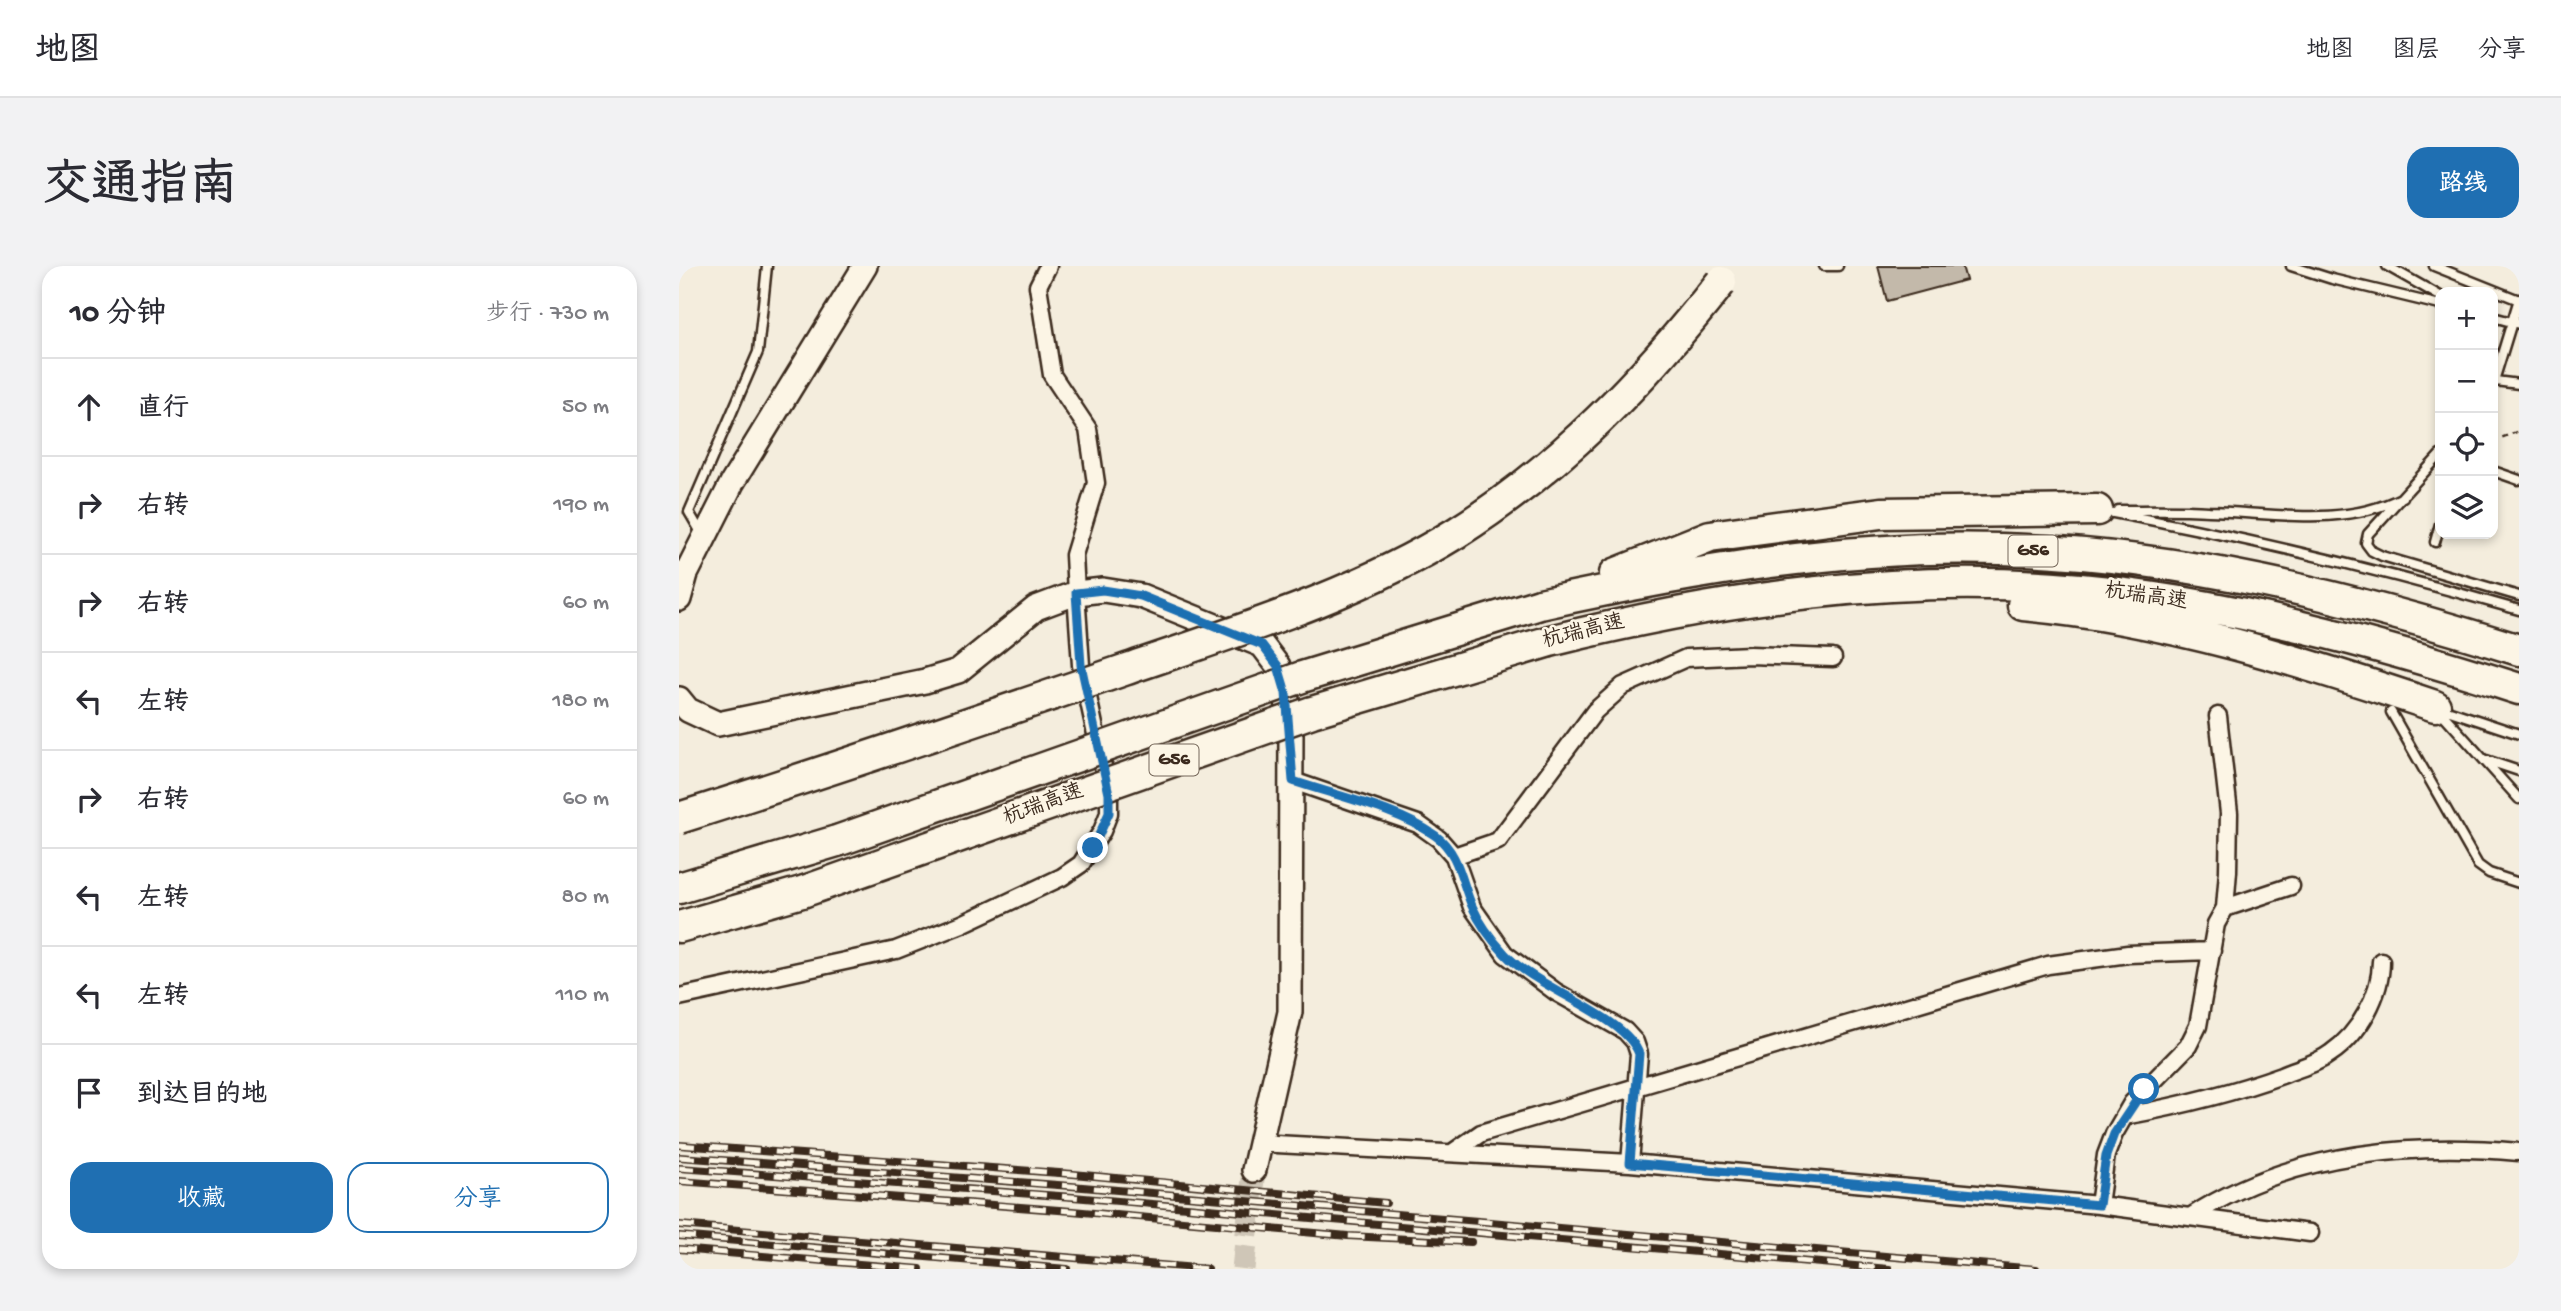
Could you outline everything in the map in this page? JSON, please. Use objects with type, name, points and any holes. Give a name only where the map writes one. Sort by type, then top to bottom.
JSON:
[{"type":"highway","points":[[679,818],[1237,631],[1350,588],[1405,562],[1494,508],[1566,451],[1632,389],[1724,278]]},
{"type":"highway","points":[[1540,604],[1710,537],[1881,513],[2097,510]]},
{"type":"highway","name":"杭瑞高速","points":[[679,888],[837,841],[1302,677],[1540,604],[1635,583],[1768,562],[1914,549],[2001,549],[2184,566],[2287,586],[2519,650]]},
{"type":"highway","name":"杭瑞高速","points":[[679,927],[802,892],[1312,712],[1550,641],[1640,618],[1821,591],[1985,585],[2079,589],[2171,600],[2269,618],[2385,648],[2519,689]]},
{"type":"highway","points":[[1821,591],[2075,610],[2187,630],[2319,668],[2435,706]]},
{"type":"street","points":[[679,599],[686,574],[732,483],[865,266]]},
{"type":"street","points":[[679,997],[896,950],[962,924],[1062,877],[1081,864],[1102,831],[1109,813],[1109,794],[1081,665],[1074,555],[1096,483],[1088,429],[1052,375],[1038,286],[1048,266]]},
{"type":"street","points":[[679,699],[688,710],[718,723],[925,681],[958,671],[1036,608],[1076,593],[1103,590],[1141,596],[1262,645],[1278,666],[1286,693],[1293,781],[1290,1013],[1258,1143],[1254,1170]]},
{"type":"street","points":[[1454,856],[1497,841],[1595,711],[1623,686],[1686,658],[1751,655],[1833,658]]},
{"type":"street","points":[[2099,1205],[2106,1156],[2114,1134],[2144,1089],[2195,1037],[2216,924],[2225,908],[2229,813],[2218,716]]},
{"type":"street","points":[[1293,781],[1418,824],[1439,839],[1454,856],[1472,907],[1505,954],[1556,992],[1625,1031],[1635,1042],[1639,1054],[1630,1163]]},
{"type":"street","points":[[2225,908],[2291,886]]},
{"type":"street","points":[[1452,1153],[1481,1133],[2048,965],[2129,954],[2212,951]]},
{"type":"street","points":[[2125,1116],[2228,1095],[2321,1060],[2344,1042],[2358,1024],[2376,992],[2381,961]]},
{"type":"street","points":[[1258,1143],[1630,1163],[2099,1205],[2310,1233]]},
{"type":"street","points":[[2190,1217],[2217,1199],[2312,1164],[2430,1148],[2519,1152]]},
{"type":"lane","points":[[704,539],[689,512],[758,352],[767,266]]},
{"type":"lane","points":[[1824,266],[1838,266]]},
{"type":"lane","points":[[2291,266],[2332,279],[2435,303]]},
{"type":"lane","points":[[2387,266],[2435,293]]},
{"type":"lane","points":[[2434,266],[2519,300],[2515,323],[2498,372]]},
{"type":"lane","points":[[2498,318],[2515,323]]},
{"type":"lane","points":[[2498,383],[2519,384]]},
{"type":"lane","points":[[2435,461],[2368,534],[2366,543],[2372,551],[2519,596]]},
{"type":"lane","points":[[2498,473],[2519,480]]},
{"type":"lane","points":[[2097,510],[2209,510],[2307,517],[2383,507],[2403,497]]},
{"type":"lane","points":[[2097,510],[2244,537],[2344,561],[2519,610]]},
{"type":"lane","points":[[2435,706],[2519,734]]},
{"type":"lane","points":[[2435,706],[2519,799]]},
{"type":"lane","points":[[2392,712],[2478,865],[2489,873],[2519,883]]},
{"type":"lane","points":[[2483,759],[2519,771]]},
{"type":"path","points":[[2498,439],[2519,431]]},
{"type":"building","points":[[1878,266],[1962,266],[1966,280],[1887,301]]},
{"type":"tunnel","points":[[1243,1269],[1254,1170]]},
{"type":"railway","points":[[679,1145],[1073,1174],[1386,1203]]},
{"type":"railway","points":[[679,1157],[1071,1186],[2036,1269]]},
{"type":"railway","points":[[679,1168],[1073,1197],[1889,1269]]},
{"type":"railway","points":[[679,1181],[1072,1211],[1348,1236],[1471,1242]]},
{"type":"railway","points":[[679,1225],[1208,1269]]},
{"type":"railway","points":[[679,1236],[1067,1269]]},
{"type":"railway","points":[[679,1249],[920,1269]]},
{"type":"route","points":[[1093,848],[1109,813],[1109,794],[1081,665],[1076,593],[1103,590],[1141,596],[1262,645],[1278,666],[1286,693],[1291,728],[1293,781],[1418,824],[1439,839],[1454,856],[1472,907],[1505,954],[1521,969],[1556,992],[1625,1031],[1635,1042],[1639,1054],[1630,1163],[2099,1205],[2106,1156],[2114,1134],[2132,1103],[2144,1089]]}]
